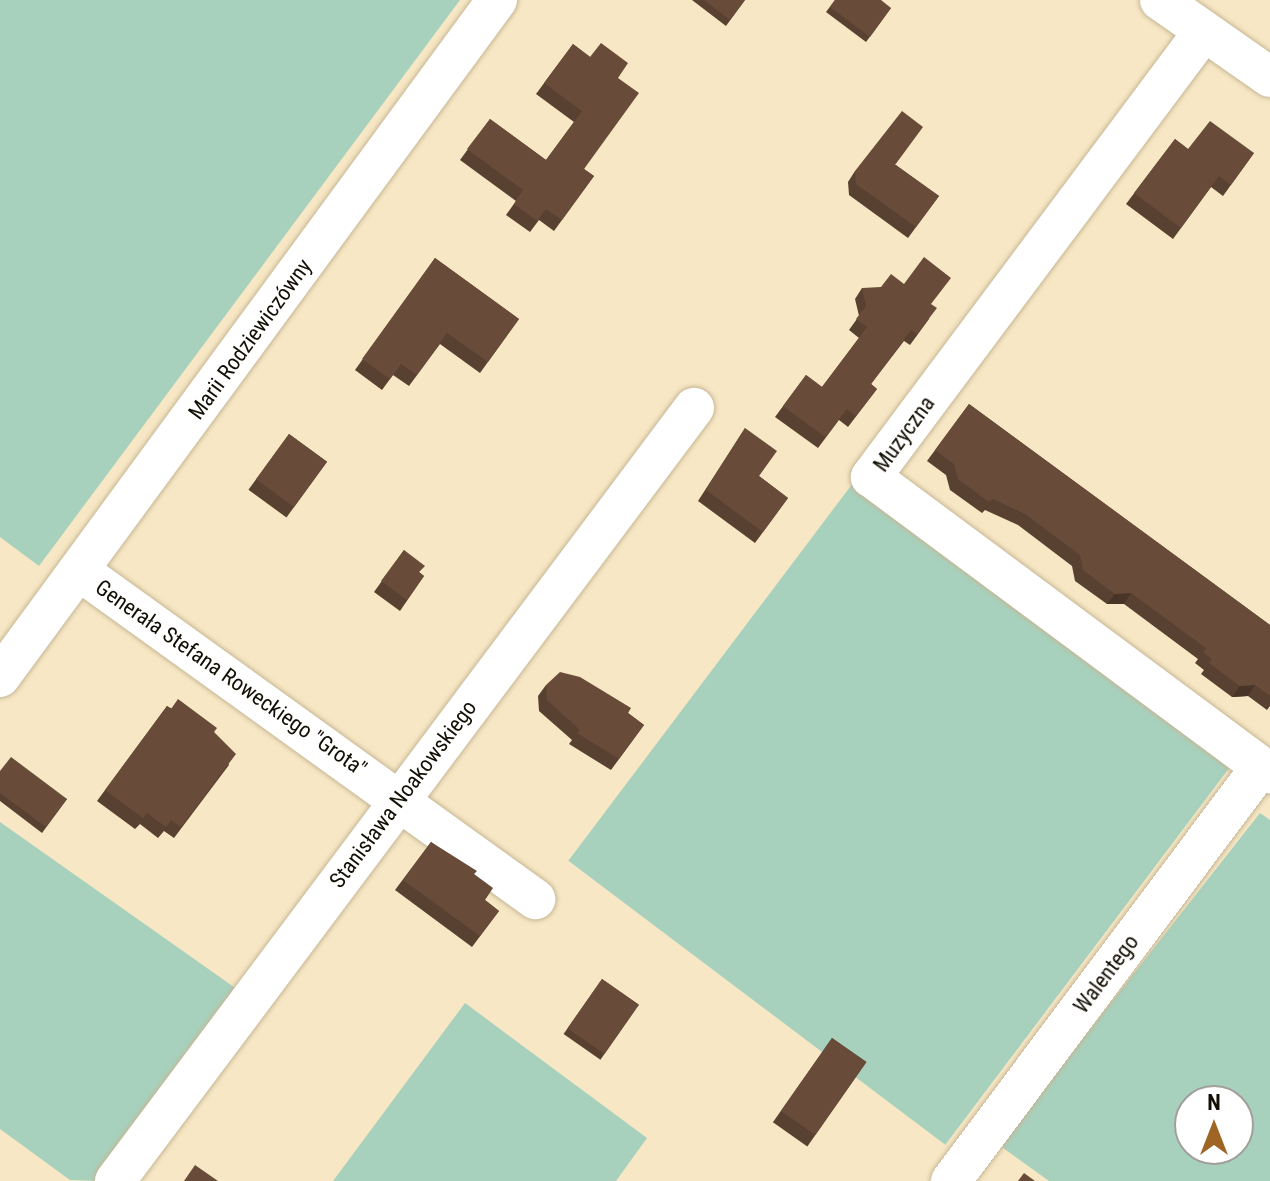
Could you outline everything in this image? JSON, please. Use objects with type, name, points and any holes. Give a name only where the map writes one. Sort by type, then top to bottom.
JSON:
[{"type":"street","name":"Marii Rodziewiczówny","points":[[0,677],[81,572],[497,0]]},
{"type":"street","points":[[1160,0],[1270,77]]},
{"type":"street","name":"Muzyczna","points":[[1204,31],[871,477],[1266,770]]},
{"type":"street","name":"Stanisława Noakowskiego","points":[[115,1181],[694,408]]},
{"type":"street","name":"Generała Stefana Roweckiego \"Grota\"","points":[[81,572],[400,797],[535,899]]},
{"type":"street","name":"Walentego","points":[[951,1181],[1266,770]]},
{"type":"green space","points":[[0,0],[460,0],[39,566],[0,537]]},
{"type":"green space","points":[[856,479],[1233,763],[945,1145],[568,861]]},
{"type":"green space","points":[[1260,813],[1270,820],[1270,1181],[1049,1181],[999,1145]]},
{"type":"green space","points":[[0,822],[241,992],[100,1181],[70,1180],[0,1129]]},
{"type":"green space","points":[[465,1003],[647,1138],[616,1181],[333,1181]]},
{"type":"building","points":[[704,0],[745,0],[730,20]]},
{"type":"building","points":[[835,0],[881,0],[891,8],[870,37],[830,7]]},
{"type":"building","points":[[601,43],[628,63],[618,78],[639,93],[584,169],[594,176],[562,220],[546,209],[537,221],[514,204],[523,190],[467,149],[490,119],[546,160],[582,111],[544,83],[573,44],[590,57]]},
{"type":"building","points":[[902,111],[923,127],[895,165],[939,196],[916,227],[856,184],[855,171]]},
{"type":"building","points":[[1210,121],[1254,153],[1231,185],[1219,176],[1181,228],[1134,193],[1175,139],[1188,149]]},
{"type":"building","points":[[924,257],[951,278],[931,304],[937,308],[917,334],[911,330],[871,384],[877,389],[856,416],[847,409],[825,437],[783,406],[806,375],[822,387],[867,327],[856,319],[866,306],[862,288],[881,287],[891,274],[904,284]]},
{"type":"building","points":[[435,258],[519,319],[488,362],[447,333],[417,375],[401,364],[390,379],[362,359]]},
{"type":"building","points":[[969,404],[1270,625],[1270,696],[1255,685],[1240,686],[1209,663],[1212,659],[1203,652],[1206,648],[1131,593],[1115,594],[1083,570],[1080,555],[1025,514],[993,499],[989,502],[958,479],[954,464],[935,450]]},
{"type":"building","points":[[745,428],[777,451],[759,476],[788,498],[763,532],[706,490]]},
{"type":"building","points":[[289,434],[327,462],[294,507],[256,479]]},
{"type":"building","points":[[404,550],[425,566],[419,572],[424,576],[407,600],[381,581]]},
{"type":"building","points":[[560,672],[580,677],[631,708],[628,713],[644,725],[619,759],[577,733],[580,730],[547,700],[546,685]]},
{"type":"building","points":[[178,699],[217,728],[214,732],[236,754],[181,827],[171,820],[166,827],[147,813],[143,818],[105,790],[167,706],[171,709]]},
{"type":"building","points":[[11,757],[67,799],[46,827],[0,793],[0,771]]},
{"type":"building","points":[[431,842],[477,871],[474,874],[493,888],[485,900],[499,911],[480,936],[403,880]]},
{"type":"building","points":[[602,979],[639,1005],[604,1054],[568,1028]]},
{"type":"building","points":[[832,1038],[866,1062],[815,1135],[781,1111]]},
{"type":"building","points":[[195,1165],[218,1181],[184,1181]]},
{"type":"building","points":[[1024,1173],[1035,1181],[1018,1181]]}]
